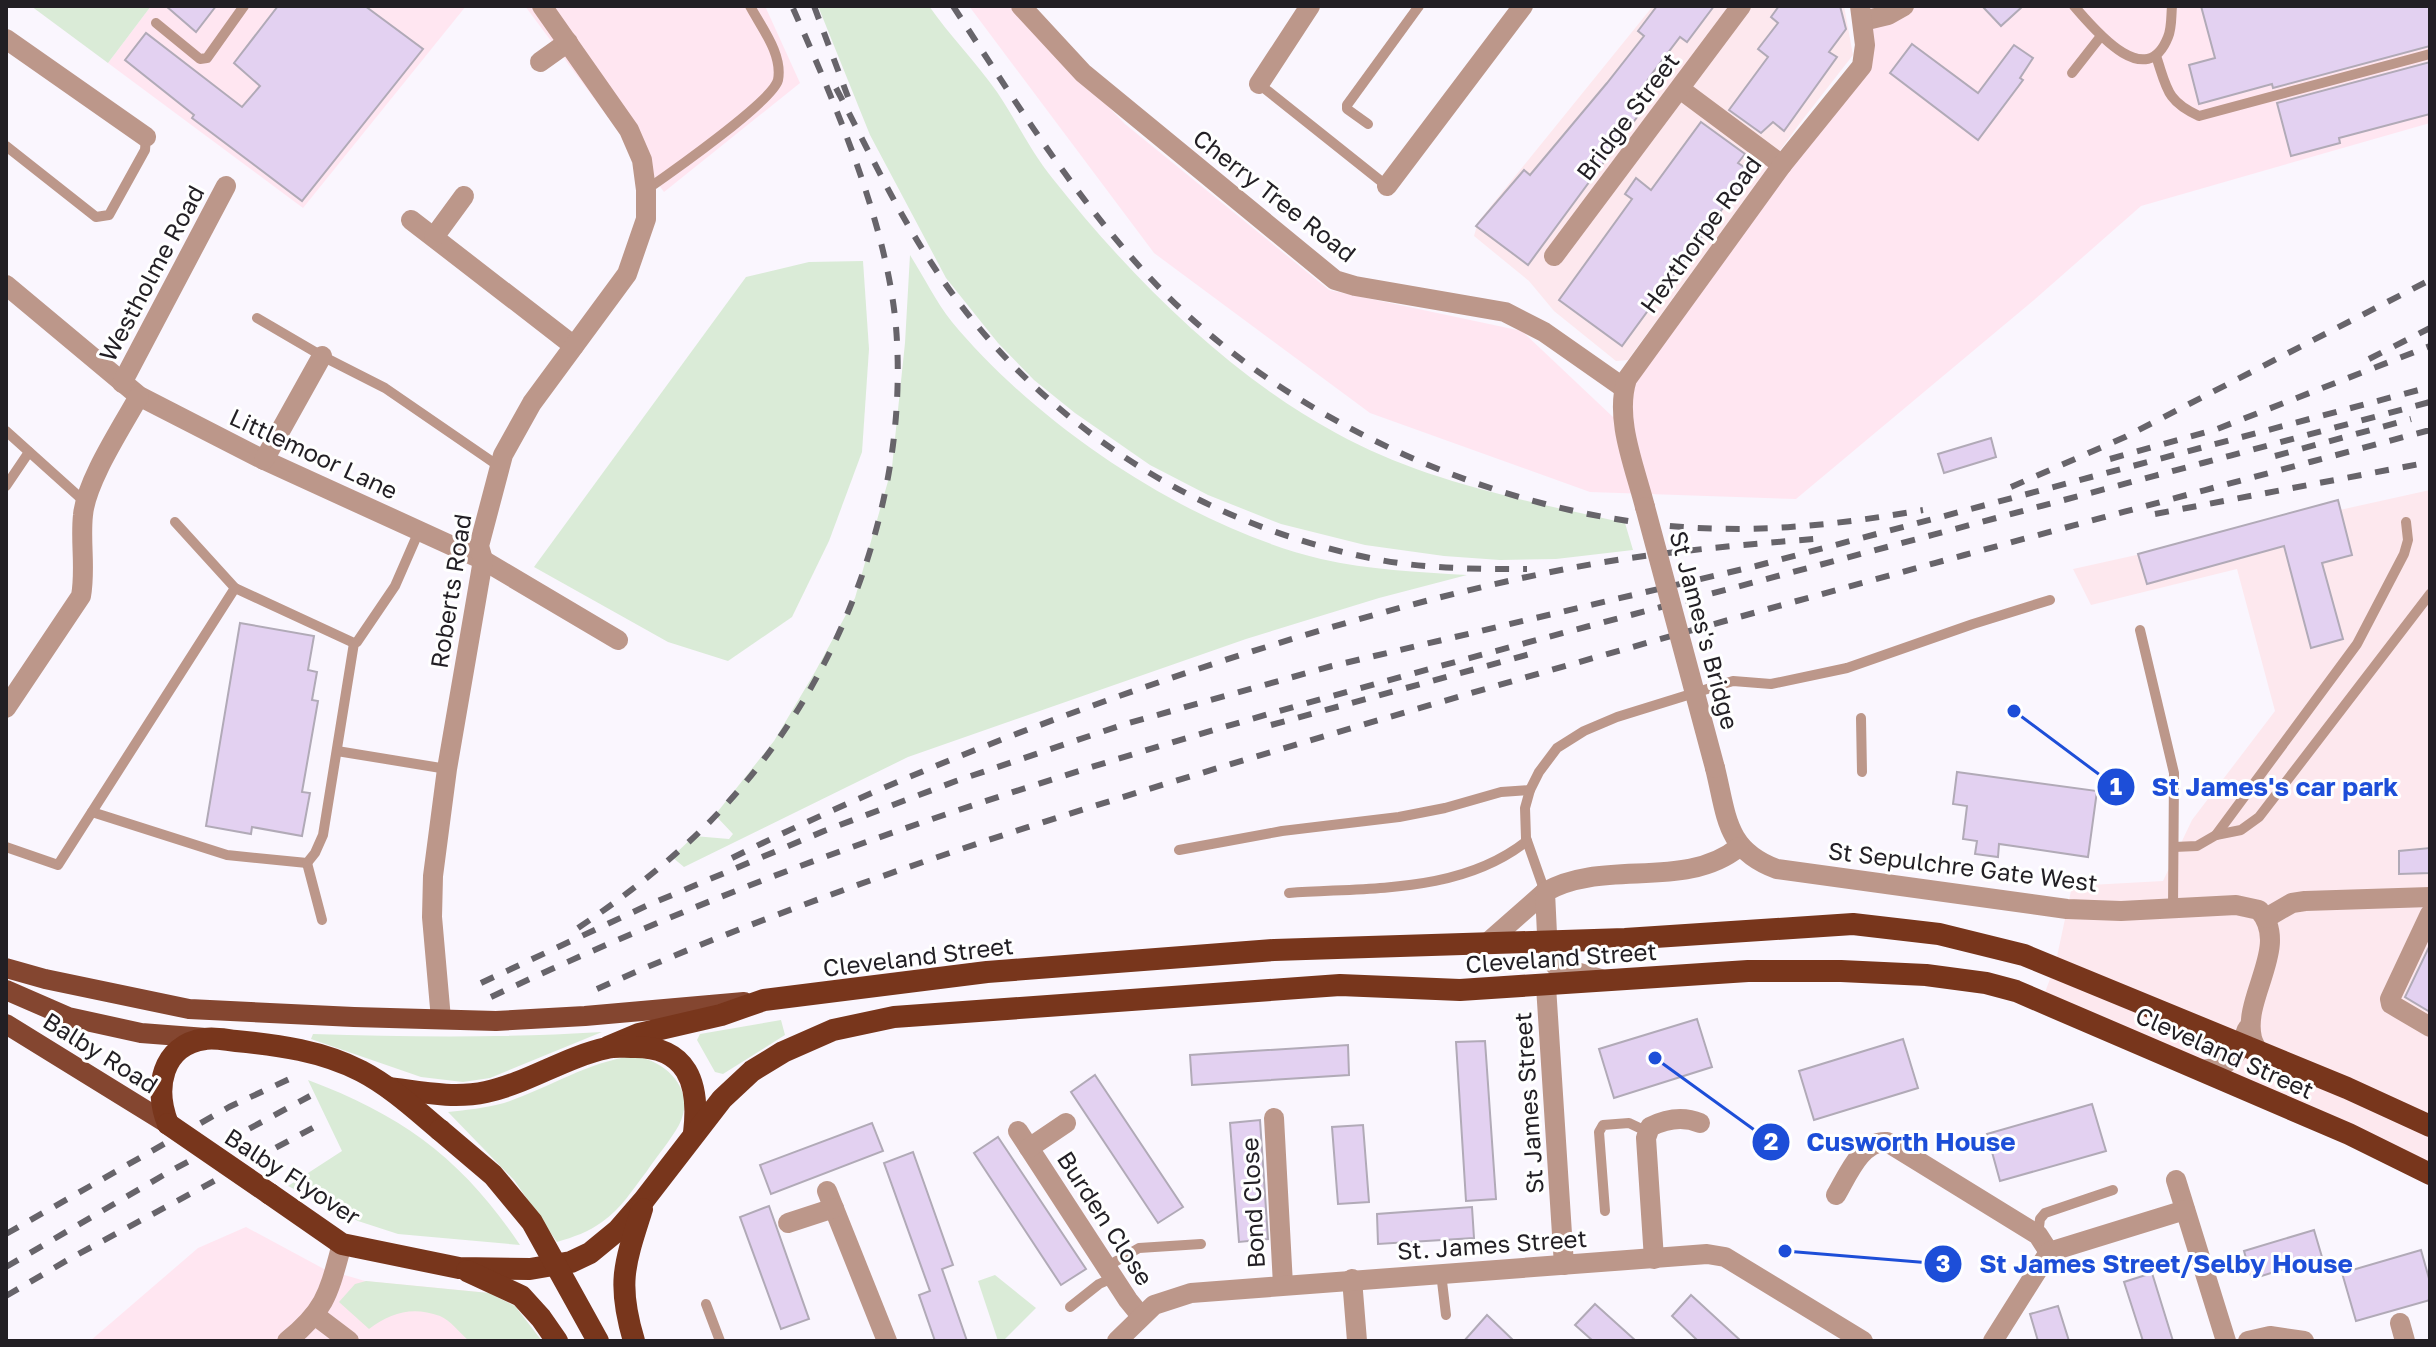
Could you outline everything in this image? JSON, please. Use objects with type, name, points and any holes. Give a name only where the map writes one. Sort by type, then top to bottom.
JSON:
[{"type":"highway","name":"Cleveland Street","points":[[608,1047],[639,1034],[721,1015],[764,1000],[987,972],[1274,950],[1625,939],[1853,924],[1939,934],[1991,945],[2045,962],[2347,1088],[2430,1126]]},
{"type":"highway","name":"Cleveland Street","points":[[694,1133],[722,1099],[752,1071],[783,1052],[833,1030],[894,1017],[1111,999],[1340,985],[1460,990],[1748,971],[1841,971],[1958,978],[2042,1000],[2349,1134],[2430,1174]]},
{"type":"highway","points":[[168,1124],[161,1109],[160,1093],[169,1057],[183,1046],[206,1038],[272,1044],[328,1057],[362,1072],[389,1088],[493,1175],[532,1222],[598,1341]]},
{"type":"highway","points":[[389,1088],[448,1096],[471,1095],[522,1080],[546,1068],[608,1047],[648,1046],[666,1052],[680,1062],[695,1092],[694,1133]]},
{"type":"highway","name":"Balby Flyover","points":[[168,1124],[342,1244],[459,1268],[530,1269],[571,1262],[590,1253],[618,1230],[644,1200],[694,1133]]},
{"type":"highway","name":"Balby Flyover","points":[[634,1341],[624,1306],[625,1262],[644,1200]]},
{"type":"highway","points":[[459,1268],[521,1296],[557,1341]]},
{"type":"main road","points":[[6,968],[189,1009],[441,1019]]},
{"type":"main road","points":[[6,990],[68,1017],[141,1033],[206,1038]]},
{"type":"main road","name":"Cleveland Street","points":[[441,1019],[496,1021],[585,1016],[764,1000]]},
{"type":"main road","name":"Balby Road","points":[[6,1024],[168,1124]]},
{"type":"street","name":"Roberts Road","points":[[441,1019],[432,917],[433,890],[447,769],[483,560],[479,546],[503,455],[532,403],[627,274],[646,219],[642,160],[629,130],[542,6]]},
{"type":"street","name":"Cherry Tree Road","points":[[1021,6],[1083,73],[1335,280],[1505,312],[1544,332],[1624,388]]},
{"type":"street","points":[[1259,84],[1310,6]]},
{"type":"street","points":[[1387,186],[1523,6]]},
{"type":"street","name":"Bridge Street","points":[[1554,256],[1741,6]]},
{"type":"street","points":[[1862,14],[1888,15],[1904,6]]},
{"type":"street","name":"Hexthorpe Road","points":[[1624,388],[1627,379],[1782,165],[1862,66],[1865,45],[1862,14]]},
{"type":"street","points":[[6,39],[146,137]]},
{"type":"street","points":[[540,62],[568,42]]},
{"type":"street","points":[[1680,89],[1782,165]]},
{"type":"street","name":"Westholme Road","points":[[6,708],[81,596],[84,577],[83,515],[88,492],[130,390],[226,186]]},
{"type":"street","points":[[434,237],[464,196]]},
{"type":"street","points":[[411,220],[574,346]]},
{"type":"street","name":"Littlemoor Lane","points":[[6,285],[130,390],[264,460],[483,560],[618,640]]},
{"type":"street","points":[[264,460],[322,356]]},
{"type":"street","name":"St James's Bridge","points":[[1624,388],[1621,397],[1624,426],[1728,824],[1739,847]]},
{"type":"street","points":[[1486,944],[1545,892],[1560,883],[1591,877],[1701,867],[1724,859],[1739,847]]},
{"type":"street","name":"St Sepulchre Gate West","points":[[1739,847],[1755,861],[1777,869],[2067,909],[2236,905],[2259,910],[2266,918]]},
{"type":"street","points":[[1545,892],[1548,955],[1556,966],[1605,980]]},
{"type":"street","points":[[2202,1070],[2221,1068],[2250,1050],[2250,1022],[2270,943],[2270,925],[2266,918],[2292,903],[2305,901],[2430,897]]},
{"type":"street","points":[[2430,914],[2390,999],[2391,1004],[2430,1027]]},
{"type":"street","name":"St James Street","points":[[1546,986],[1564,1265]]},
{"type":"street","name":"Bond Close","points":[[1274,1118],[1283,1285]]},
{"type":"street","points":[[1654,1259],[1648,1132],[1650,1127],[1675,1119],[1700,1123]]},
{"type":"street","name":"Burden Close","points":[[1066,1123],[1024,1139],[1141,1316]]},
{"type":"street","points":[[1836,1195],[1864,1151],[1870,1145],[1887,1142],[2044,1244],[2185,1210]]},
{"type":"street","points":[[2176,1180],[2226,1341]]},
{"type":"street","points":[[788,1223],[830,1200],[886,1341]]},
{"type":"street","points":[[287,1341],[316,1316],[328,1297],[342,1244]]},
{"type":"street","points":[[1993,1341],[2044,1244]]},
{"type":"street","name":"St. James Street","points":[[1117,1341],[1154,1305],[1191,1293],[1707,1254],[1725,1257],[1863,1341]]},
{"type":"street","points":[[1352,1279],[1357,1341]]},
{"type":"street","points":[[316,1316],[349,1341]]},
{"type":"street","points":[[2248,1341],[2270,1336],[2304,1341]]},
{"type":"lane","points":[[156,23],[200,59],[207,58],[244,6]]},
{"type":"lane","points":[[646,190],[719,137],[776,85],[778,70],[773,49],[750,6]]},
{"type":"lane","points":[[1368,124],[1347,109],[1347,105],[1419,6]]},
{"type":"lane","points":[[2074,6],[2101,36],[2135,59],[2156,56],[2169,36],[2172,6]]},
{"type":"lane","points":[[2072,73],[2101,36]]},
{"type":"lane","points":[[2156,56],[2170,96],[2181,108],[2199,116],[2430,54]]},
{"type":"lane","points":[[1259,84],[1387,186]]},
{"type":"lane","points":[[6,146],[96,217],[103,217],[109,215],[145,150],[146,137]]},
{"type":"lane","points":[[257,318],[385,388],[500,467]]},
{"type":"lane","points":[[6,431],[86,503]]},
{"type":"lane","points":[[6,486],[29,452]]},
{"type":"lane","points":[[175,522],[235,588],[354,643]]},
{"type":"lane","points":[[2216,835],[2357,644],[2404,554],[2408,540],[2406,522]]},
{"type":"lane","points":[[307,863],[323,835],[354,643],[395,586],[419,531]]},
{"type":"lane","points":[[6,847],[58,865],[235,588]]},
{"type":"lane","points":[[2174,847],[2197,846],[2216,835],[2241,830],[2259,817],[2430,594]]},
{"type":"lane","points":[[1545,892],[1527,841],[1525,808],[1539,772],[1557,748],[1584,731],[1617,717],[1733,681],[1771,684],[1847,668],[2050,600]]},
{"type":"lane","points":[[2140,630],[2174,773],[2173,908]]},
{"type":"lane","points":[[1861,718],[1862,772]]},
{"type":"lane","points":[[337,751],[447,769]]},
{"type":"lane","points":[[1179,850],[1282,831],[1399,817],[1501,792],[1530,790]]},
{"type":"lane","points":[[92,812],[227,855],[307,863]]},
{"type":"lane","points":[[1289,893],[1434,883],[1489,866],[1509,856],[1527,841]]},
{"type":"lane","points":[[307,863],[322,920]]},
{"type":"lane","points":[[1605,1211],[1599,1132],[1603,1125],[1629,1123],[1648,1132]]},
{"type":"lane","points":[[2044,1244],[2040,1219],[2045,1213],[2113,1190]]},
{"type":"lane","points":[[1070,1307],[1139,1248],[1201,1244]]},
{"type":"lane","points":[[1441,1273],[1446,1315]]},
{"type":"lane","points":[[706,1304],[720,1341]]},
{"type":"shaded area","points":[[151,6],[466,6],[303,208],[108,63]]},
{"type":"shaded area","points":[[525,6],[765,6],[800,83],[664,192]]},
{"type":"shaded area","points":[[969,6],[1011,6],[1125,124],[1329,290],[1522,331],[1613,417],[1621,397],[1861,66],[1860,6],[2430,6],[2430,123],[2141,206],[1796,499],[1590,492],[1370,413],[1154,253]]},
{"type":"shaded area","points":[[1653,6],[1844,6],[1853,55],[1628,360],[1616,361],[1554,311],[1529,281],[1474,236],[1478,222]]},
{"type":"shaded area","points":[[2430,490],[2430,1174],[2042,1000],[2055,966],[2072,886],[2163,881],[2192,820],[2275,711],[2237,569],[2091,605],[2073,569]]},
{"type":"shaded area","points":[[246,1227],[324,1269],[365,1281],[489,1293],[542,1341],[90,1341],[198,1248]]},
{"type":"green space","points":[[31,6],[151,6],[108,63]]},
{"type":"green space","points":[[818,6],[929,6],[997,92],[1045,169],[1114,251],[1182,320],[1256,382],[1296,409],[1336,433],[1405,465],[1514,498],[1625,523],[1633,550],[1556,559],[1500,560],[1365,545],[1281,524],[1208,495],[1150,465],[1034,380],[998,343],[946,278],[870,135]]},
{"type":"green space","points":[[910,255],[952,322],[987,361],[1072,435],[1169,498],[1271,544],[1321,559],[1375,568],[1467,575],[1246,639],[908,757],[684,867],[672,857],[694,836],[729,839],[733,834],[715,815],[774,741],[855,598],[892,467],[905,343]]},
{"type":"green space","points":[[863,261],[869,349],[862,452],[829,541],[792,617],[728,661],[668,642],[534,567],[746,277],[809,262]]},
{"type":"green space","points":[[781,1020],[785,1035],[723,1074],[715,1072],[697,1040],[700,1034]]},
{"type":"green space","points":[[602,1032],[490,1078],[463,1082],[421,1077],[311,1039],[313,1034],[458,1036]]},
{"type":"green space","points":[[633,1056],[657,1064],[675,1079],[684,1100],[679,1125],[615,1211],[591,1229],[557,1242],[514,1180],[448,1112],[504,1103],[599,1064]]},
{"type":"green space","points":[[308,1080],[374,1109],[429,1144],[476,1188],[520,1245],[398,1234],[358,1221],[288,1186],[342,1151]]},
{"type":"green space","points":[[995,1275],[1036,1308],[1003,1341],[998,1341],[978,1281]]},
{"type":"green space","points":[[366,1281],[489,1293],[515,1306],[542,1341],[469,1341],[444,1318],[421,1311],[394,1315],[369,1329],[339,1302],[355,1284]]},
{"type":"building","points":[[166,6],[216,6],[196,32]]},
{"type":"building","points":[[278,6],[365,6],[423,49],[302,201],[192,118],[194,115],[125,60],[146,33],[242,107],[260,86],[234,63]]},
{"type":"building","points":[[1657,6],[1714,6],[1687,42],[1680,37],[1651,75],[1633,102],[1643,109],[1528,265],[1476,226],[1524,170],[1530,175],[1607,83],[1644,36],[1638,31]]},
{"type":"building","points":[[1779,6],[1840,6],[1846,29],[1829,52],[1837,57],[1784,131],[1773,122],[1761,133],[1729,110],[1768,57],[1758,49],[1778,23],[1771,17]]},
{"type":"building","points":[[1982,6],[2023,6],[2001,26]]},
{"type":"building","points":[[2201,6],[2430,6],[2430,46],[2273,88],[2272,84],[2199,104],[2189,65],[2215,58]]},
{"type":"building","points":[[1912,44],[1978,93],[2014,45],[2033,58],[2020,78],[2023,80],[1978,140],[1890,73]]},
{"type":"building","points":[[2430,62],[2430,114],[2339,138],[2340,143],[2291,156],[2277,103]]},
{"type":"building","points":[[1701,122],[1745,154],[1738,163],[1750,171],[1622,346],[1559,300],[1632,199],[1625,194],[1636,178],[1651,190]]},
{"type":"building","points":[[1991,438],[1996,457],[1944,473],[1938,454]]},
{"type":"building","points":[[2338,500],[2352,555],[2322,563],[2343,639],[2311,648],[2284,546],[2147,584],[2138,554]]},
{"type":"building","points":[[240,623],[314,636],[308,670],[317,672],[312,700],[318,701],[302,792],[310,793],[302,836],[252,827],[251,834],[206,826]]},
{"type":"building","points":[[1957,772],[2097,791],[2088,857],[1999,844],[1998,857],[1975,854],[1977,841],[1963,839],[1967,806],[1953,804]]},
{"type":"building","points":[[2430,848],[2430,873],[2399,874],[2399,851]]},
{"type":"building","points":[[2430,945],[2430,1012],[2405,997]]},
{"type":"building","points":[[1697,1019],[1712,1067],[1614,1098],[1599,1049]]},
{"type":"building","points":[[1903,1039],[1918,1088],[1814,1120],[1799,1071]]},
{"type":"building","points":[[1485,1041],[1496,1199],[1466,1201],[1456,1042]]},
{"type":"building","points":[[1348,1045],[1349,1075],[1192,1085],[1190,1055]]},
{"type":"building","points":[[1095,1075],[1183,1207],[1158,1223],[1071,1092]]},
{"type":"building","points":[[2092,1104],[2106,1151],[2000,1181],[1987,1134]]},
{"type":"building","points":[[1260,1120],[1268,1239],[1239,1242],[1230,1123]]},
{"type":"building","points":[[872,1123],[883,1151],[771,1194],[760,1165]]},
{"type":"building","points":[[1363,1125],[1369,1202],[1338,1204],[1332,1127]]},
{"type":"building","points":[[998,1137],[1086,1269],[1061,1285],[974,1153]]},
{"type":"building","points":[[913,1152],[953,1265],[942,1269],[967,1341],[935,1341],[919,1295],[930,1291],[884,1163]]},
{"type":"building","points":[[769,1206],[809,1319],[781,1329],[740,1217]]},
{"type":"building","points":[[1472,1207],[1474,1238],[1378,1244],[1377,1214]]},
{"type":"building","points":[[2314,1230],[2322,1257],[2252,1279],[2244,1251]]},
{"type":"building","points":[[2421,1250],[2430,1282],[2430,1300],[2356,1321],[2342,1273]]},
{"type":"building","points":[[2152,1273],[2173,1341],[2143,1341],[2124,1282]]},
{"type":"building","points":[[1691,1295],[1741,1341],[1698,1341],[1672,1316]]},
{"type":"building","points":[[1595,1304],[1636,1341],[1593,1341],[1575,1325]]},
{"type":"building","points":[[2058,1306],[2069,1341],[2038,1341],[2030,1314]]},
{"type":"building","points":[[1487,1315],[1514,1341],[1464,1341]]},
{"type":"railway","points":[[578,928],[635,887],[689,842],[764,759],[801,705],[833,646],[858,585],[878,522],[891,457],[897,392],[896,327],[891,287],[882,246],[856,163],[792,6]]},
{"type":"railway","points":[[814,6],[848,97]]},
{"type":"railway","points":[[953,6],[1071,182],[1152,280],[1204,330],[1263,375],[1327,415],[1395,450],[1466,480],[1538,502],[1611,518],[1683,527],[1743,529],[1833,523],[1923,510]]},
{"type":"railway","points":[[836,88],[906,221],[972,320],[1018,371],[1069,416],[1124,456],[1182,491],[1244,520],[1308,543],[1413,565],[1527,569]]},
{"type":"railway","points":[[2011,487],[2125,437],[2430,280]]},
{"type":"railway","points":[[2369,359],[2430,328]]},
{"type":"railway","points":[[2110,459],[2217,429],[2430,346]]},
{"type":"railway","points":[[481,983],[646,906],[824,831],[956,781],[1125,724],[1332,666],[1756,566],[2430,387]]},
{"type":"railway","points":[[491,997],[659,922],[787,871],[932,819],[1139,753],[1451,663],[2430,402]]},
{"type":"railway","points":[[2275,456],[2411,419]]},
{"type":"railway","points":[[597,989],[782,913],[876,879],[1160,786],[1755,612],[2430,430]]},
{"type":"railway","points":[[2155,514],[2430,462]]},
{"type":"railway","points":[[732,858],[911,776],[1033,728],[1157,683],[1314,632],[1458,593],[1604,562],[1826,538]]},
{"type":"railway","points":[[1271,725],[1541,651]]},
{"type":"railway","points":[[6,1234],[229,1107],[300,1074]]},
{"type":"railway","points":[[6,1267],[167,1173],[310,1096]]},
{"type":"railway","points":[[6,1296],[320,1124]]},
{"type":"place","name":"St James's car park","points":[[2014,711]]},
{"type":"place","name":"Cusworth House","points":[[1655,1058]]},
{"type":"place","name":"St James Street/Selby House","points":[[1785,1251]]}]
